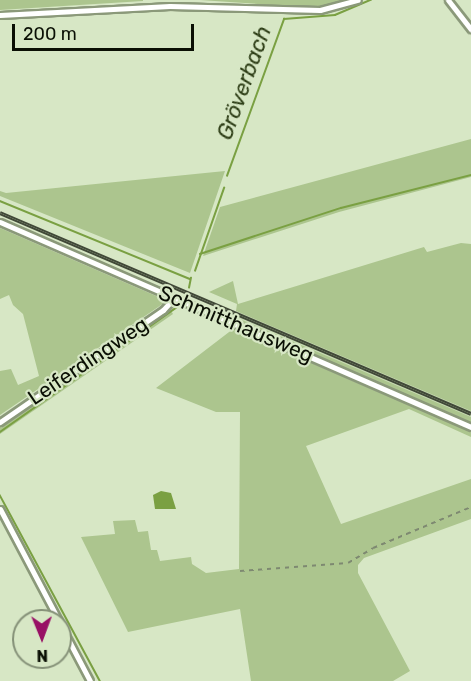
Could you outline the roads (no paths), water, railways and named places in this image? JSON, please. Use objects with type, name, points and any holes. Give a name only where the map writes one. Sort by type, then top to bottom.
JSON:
[{"type":"street","points":[[0,15],[170,6],[320,10],[358,0]]},
{"type":"street","points":[[448,0],[471,29]]},
{"type":"street","name":"Schmitthausweg","points":[[0,222],[471,427]]},
{"type":"street","name":"Leiferdingweg","points":[[0,422],[164,310],[174,298]]},
{"type":"street","points":[[0,509],[52,609]]},
{"type":"street","points":[[72,647],[90,681]]},
{"type":"waterway","name":"Gröverbach","points":[[227,176],[284,19],[335,15],[371,0]]},
{"type":"waterway","points":[[200,254],[341,208],[471,175]]},
{"type":"waterway","name":"Gröverbach","points":[[195,271],[224,188]]},
{"type":"waterway","name":"Gröverbach","points":[[0,201],[190,279]]},
{"type":"waterway","name":"Gröverbach","points":[[189,288],[191,278]]},
{"type":"waterway","name":"Gröverbach","points":[[0,432],[180,305]]},
{"type":"waterway","name":"Gröverbach","points":[[0,495],[100,681]]},
{"type":"railway","points":[[0,213],[471,414]]}]
